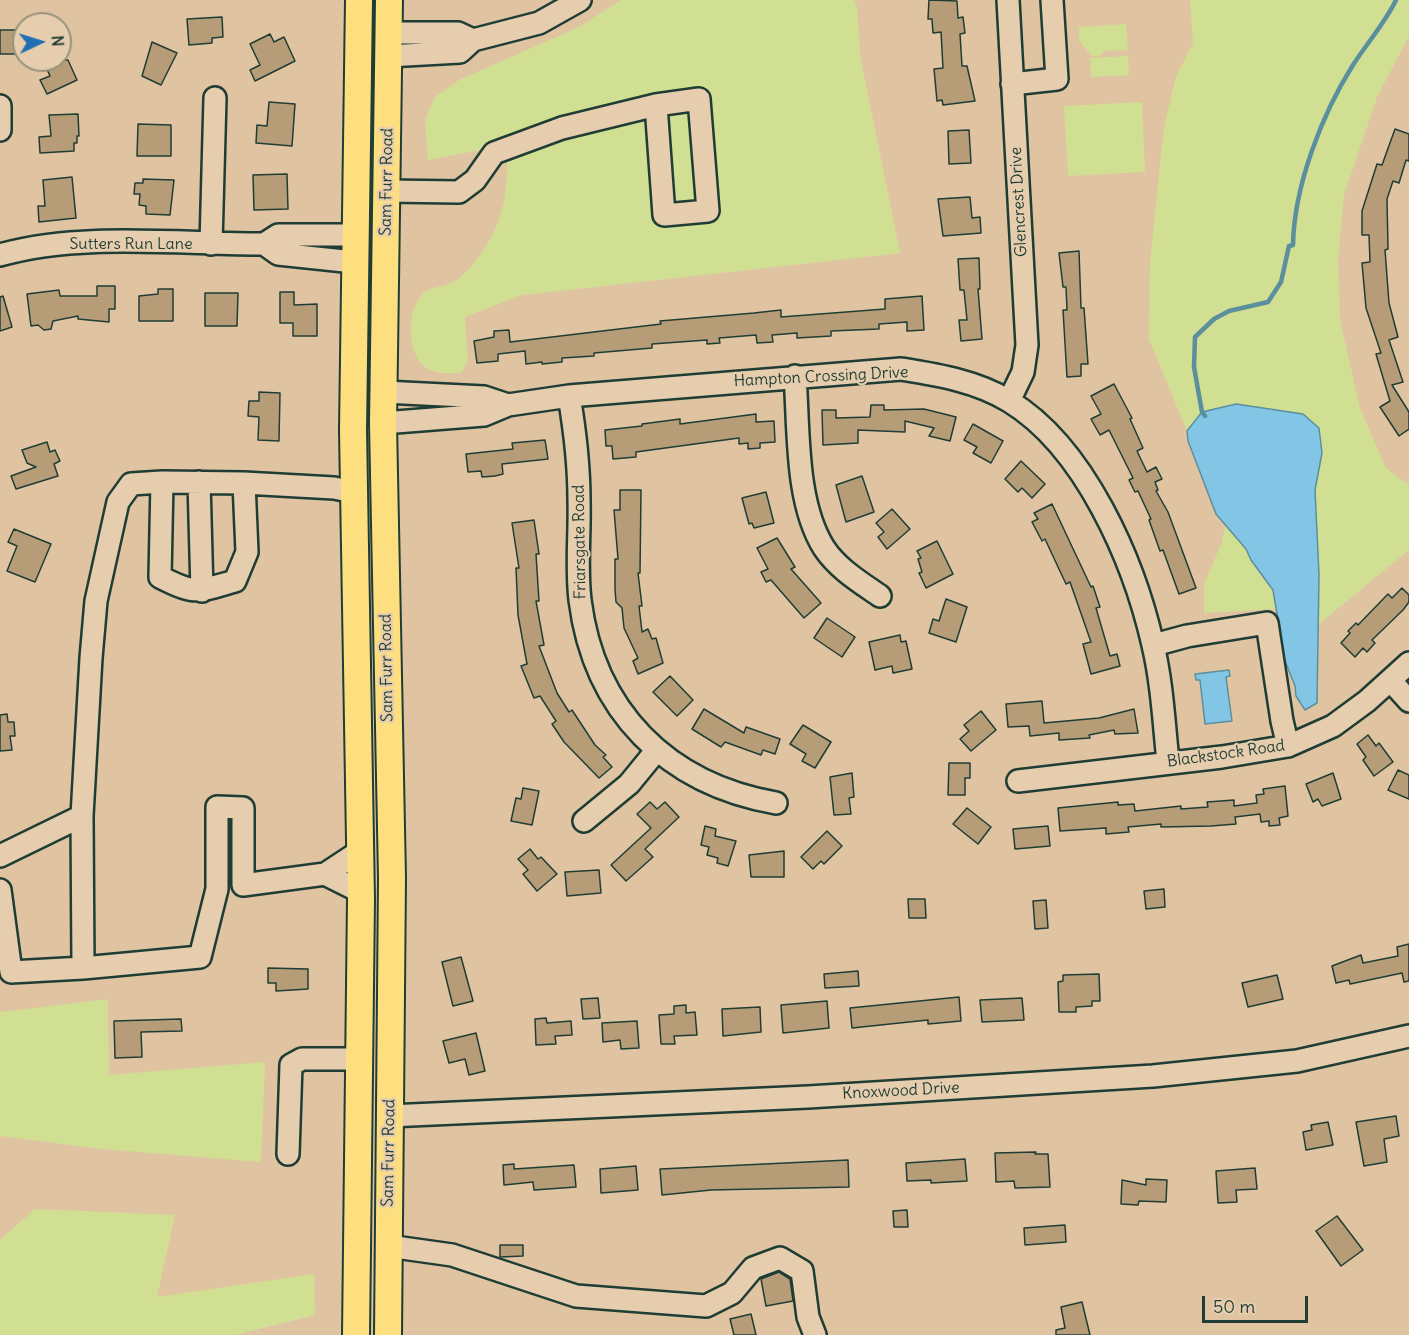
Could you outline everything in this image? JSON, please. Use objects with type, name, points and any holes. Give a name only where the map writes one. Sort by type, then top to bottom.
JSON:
[{"type":"main road","name":"Sam Furr Road","points":[[356,1335],[361,895],[354,492],[354,262],[359,0]]},
{"type":"main road","points":[[374,0],[375,36],[389,44]]},
{"type":"main road","name":"Sam Furr Road","points":[[388,1335],[392,878],[383,423],[389,0]]},
{"type":"main road","points":[[355,235],[363,241],[369,257],[371,374],[384,531]]},
{"type":"main road","points":[[361,895],[375,1016],[375,1095],[381,1112],[389,1116]]},
{"type":"street","points":[[389,44],[460,52],[473,40],[539,23],[580,0]]},
{"type":"street","name":"Glencrest Drive","points":[[1008,0],[1026,345],[1023,372],[1009,401]]},
{"type":"street","points":[[1012,84],[1057,79],[1052,0]]},
{"type":"street","points":[[211,244],[215,98]]},
{"type":"street","points":[[386,191],[459,192],[475,180],[494,153],[562,128],[656,105],[699,99],[708,212],[664,215],[656,105]]},
{"type":"street","points":[[0,106],[0,130]]},
{"type":"street","name":"Sutters Run Lane","points":[[0,255],[22,249],[78,243],[264,244],[278,234],[355,235]]},
{"type":"street","name":"Sutters Run Lane","points":[[264,244],[278,254],[354,262]]},
{"type":"street","points":[[0,248],[0,255]]},
{"type":"street","name":"Hampton Crossing Drive","points":[[383,423],[484,415],[508,405],[569,396],[901,369],[945,376],[1009,401],[1059,441],[1084,476],[1118,545],[1141,601],[1154,645],[1168,762]]},
{"type":"street","points":[[795,376],[804,489],[811,518],[825,549],[852,577],[880,596]]},
{"type":"street","name":"Hampton Crossing Drive","points":[[384,392],[484,397],[508,405]]},
{"type":"street","name":"Friarsgate Road","points":[[569,396],[579,477],[579,598],[587,641],[612,698],[637,732],[656,750],[687,772],[747,798],[776,803]]},
{"type":"street","points":[[83,968],[82,816],[96,601],[118,502],[131,484],[162,482],[244,483],[354,492]]},
{"type":"street","points":[[162,482],[160,577],[186,590],[202,591],[235,581],[247,552],[244,483]]},
{"type":"street","points":[[199,482],[202,591]]},
{"type":"street","points":[[1154,645],[1187,636],[1267,623],[1288,746]]},
{"type":"street","name":"Blackstock Road","points":[[1018,781],[1288,746],[1333,726],[1409,663]]},
{"type":"street","points":[[1390,681],[1409,701]]},
{"type":"street","points":[[584,821],[629,784],[656,750]]},
{"type":"street","points":[[0,890],[10,972],[200,957],[217,890],[217,807],[243,808],[243,885]]},
{"type":"street","points":[[0,856],[82,816]]},
{"type":"street","points":[[217,890],[325,874],[360,851]]},
{"type":"street","points":[[325,874],[361,895]]},
{"type":"street","name":"Knoxwood Drive","points":[[389,1116],[808,1097],[1143,1077],[1297,1060],[1409,1036]]},
{"type":"street","points":[[288,1154],[291,1065],[302,1059],[359,1059]]},
{"type":"street","points":[[388,1246],[452,1255],[576,1296],[706,1306],[732,1293],[753,1268],[780,1258],[802,1271],[808,1317],[815,1335]]},
{"type":"green space","points":[[621,0],[854,0],[857,6],[860,55],[900,253],[522,295],[465,317],[468,362],[461,373],[440,373],[426,368],[417,357],[411,338],[415,307],[425,292],[451,283],[474,264],[490,239],[500,216],[507,170],[507,145],[428,160],[425,120],[435,97],[459,80],[579,27]]},
{"type":"green space","points":[[1190,0],[1409,0],[1409,36],[1377,97],[1344,195],[1338,260],[1340,320],[1360,408],[1386,468],[1409,485],[1409,550],[1319,624],[1315,490],[1322,453],[1319,428],[1303,414],[1288,411],[1210,410],[1202,412],[1187,431],[1149,339],[1150,262],[1164,127],[1176,77],[1193,43]]},
{"type":"green space","points":[[1126,24],[1128,50],[1104,51],[1101,55],[1092,56],[1079,41],[1079,27]]},
{"type":"green space","points":[[1128,56],[1129,75],[1091,77],[1090,58]]},
{"type":"green space","points":[[1142,102],[1145,172],[1068,176],[1064,106]]},
{"type":"green space","points":[[1225,526],[1265,576],[1274,592],[1277,609],[1204,613],[1204,584],[1222,542]]},
{"type":"green space","points":[[108,999],[109,1075],[265,1062],[261,1162],[102,1149],[0,1136],[0,1012]]},
{"type":"green space","points":[[35,1209],[175,1215],[157,1297],[314,1274],[315,1315],[235,1335],[0,1335],[0,1240]]},
{"type":"water","points":[[1236,404],[1303,414],[1319,428],[1322,453],[1315,490],[1319,575],[1317,703],[1305,710],[1296,696],[1295,686],[1285,661],[1273,590],[1251,560],[1246,549],[1216,514],[1188,441],[1187,431],[1202,412]]},
{"type":"water","points":[[1229,670],[1230,676],[1226,677],[1232,721],[1205,724],[1200,680],[1196,680],[1195,674]]},
{"type":"building","points":[[929,0],[957,1],[958,18],[963,17],[965,33],[960,34],[962,66],[967,66],[975,101],[943,105],[942,100],[937,101],[934,69],[943,68],[941,32],[933,33],[932,19],[928,19]]},
{"type":"building","points":[[222,17],[223,37],[212,38],[212,43],[189,45],[187,19]]},
{"type":"building","points":[[0,30],[12,30],[12,54],[0,54]]},
{"type":"building","points":[[270,34],[274,42],[284,37],[295,61],[255,81],[250,70],[260,65],[250,44]]},
{"type":"building","points":[[152,42],[177,53],[161,85],[142,76]]},
{"type":"building","points":[[72,69],[77,80],[47,94],[40,80],[50,76],[48,72],[72,72]]},
{"type":"building","points":[[269,102],[295,104],[292,146],[256,143],[257,125],[267,126]]},
{"type":"building","points":[[78,114],[79,136],[77,136],[77,143],[74,143],[74,151],[40,153],[39,137],[51,136],[49,115]]},
{"type":"building","points":[[138,124],[171,125],[171,156],[137,156]]},
{"type":"building","points":[[1395,129],[1409,134],[1409,161],[1406,160],[1399,183],[1393,181],[1387,199],[1388,249],[1385,250],[1389,303],[1398,337],[1389,340],[1403,382],[1392,385],[1409,412],[1409,429],[1399,436],[1380,407],[1390,401],[1376,354],[1381,353],[1366,308],[1362,263],[1370,262],[1369,235],[1362,235],[1362,211],[1377,164],[1382,165]]},
{"type":"building","points":[[969,130],[971,163],[949,164],[948,131]]},
{"type":"building","points":[[287,174],[288,209],[254,210],[253,175]]},
{"type":"building","points":[[72,177],[76,218],[39,222],[38,206],[45,206],[43,180]]},
{"type":"building","points":[[143,179],[174,180],[170,215],[146,214],[146,206],[139,205],[140,194],[134,194],[135,183],[143,183]]},
{"type":"building","points":[[970,197],[972,218],[980,217],[981,233],[943,236],[938,199]]},
{"type":"building","points":[[1079,251],[1081,308],[1084,308],[1088,364],[1081,364],[1081,376],[1067,377],[1063,310],[1067,310],[1066,287],[1063,287],[1059,253]]},
{"type":"building","points":[[979,258],[980,289],[978,289],[982,339],[961,341],[959,320],[967,320],[964,290],[960,290],[958,259]]},
{"type":"building","points":[[97,286],[115,286],[115,309],[109,309],[109,322],[78,319],[78,316],[53,321],[51,329],[44,330],[38,325],[31,326],[27,294],[59,290],[60,296],[97,296]]},
{"type":"building","points":[[158,289],[173,289],[173,321],[139,321],[139,296],[158,294]]},
{"type":"building","points":[[280,292],[294,292],[294,305],[317,304],[317,336],[293,336],[293,323],[280,323]]},
{"type":"building","points":[[205,293],[238,293],[237,326],[205,326]]},
{"type":"building","points":[[3,296],[12,327],[0,331],[0,297]]},
{"type":"building","points":[[922,296],[924,330],[907,331],[907,322],[879,324],[879,329],[831,331],[831,336],[797,338],[797,333],[772,335],[773,342],[757,343],[756,335],[719,338],[720,343],[707,344],[707,340],[652,344],[652,348],[594,353],[594,356],[562,358],[562,362],[542,364],[542,362],[526,364],[525,351],[498,354],[498,361],[477,363],[474,341],[494,337],[494,331],[509,330],[510,342],[661,324],[660,321],[781,310],[781,317],[885,309],[885,299]]},
{"type":"building","points":[[1114,384],[1132,418],[1130,419],[1143,448],[1137,451],[1147,472],[1156,467],[1162,479],[1155,482],[1158,490],[1156,491],[1168,512],[1196,588],[1179,594],[1163,550],[1160,551],[1149,520],[1151,519],[1138,491],[1135,492],[1129,480],[1133,478],[1109,430],[1100,435],[1091,419],[1101,414],[1091,396]]},
{"type":"building","points":[[259,392],[280,393],[279,441],[258,440],[259,417],[248,416],[249,401],[259,401]]},
{"type":"building","points":[[871,405],[884,405],[884,410],[924,409],[956,417],[950,441],[929,436],[934,428],[905,421],[905,432],[858,430],[858,443],[823,445],[822,410],[836,410],[836,418],[870,417]]},
{"type":"building","points":[[756,414],[756,422],[774,421],[775,442],[760,443],[760,448],[748,449],[748,443],[739,444],[739,438],[636,452],[636,457],[613,459],[612,446],[606,446],[605,430],[680,419],[680,424]]},
{"type":"building","points":[[973,424],[1003,441],[991,463],[973,453],[977,447],[964,440]]},
{"type":"building","points":[[545,440],[548,459],[502,464],[503,474],[495,476],[482,477],[481,471],[468,472],[466,454],[513,449],[512,443]]},
{"type":"building","points":[[47,442],[50,452],[55,450],[60,461],[54,464],[58,476],[16,489],[11,476],[36,467],[27,463],[22,450]]},
{"type":"building","points":[[1021,461],[1045,484],[1032,498],[1022,488],[1018,492],[1005,479]]},
{"type":"building","points":[[862,476],[874,512],[846,522],[836,485]]},
{"type":"building","points":[[620,490],[641,490],[640,573],[638,573],[642,632],[648,629],[652,639],[656,638],[663,663],[638,674],[633,661],[638,658],[624,628],[622,608],[616,602],[615,559],[618,559],[614,510],[620,510]]},
{"type":"building","points":[[766,492],[774,523],[754,528],[752,523],[749,524],[742,498]]},
{"type":"building","points":[[1052,504],[1091,587],[1093,586],[1100,607],[1096,608],[1110,656],[1117,654],[1120,666],[1091,674],[1083,644],[1091,642],[1070,582],[1066,584],[1045,539],[1042,541],[1032,522],[1038,519],[1034,513]]},
{"type":"building","points":[[892,509],[910,529],[887,549],[878,537],[884,532],[876,523]]},
{"type":"building","points":[[534,520],[539,554],[536,554],[539,601],[536,601],[544,645],[539,646],[557,693],[569,712],[572,710],[595,745],[606,755],[603,757],[612,767],[599,778],[564,742],[552,724],[556,721],[540,696],[534,698],[521,666],[527,664],[518,615],[516,568],[519,568],[512,523]]},
{"type":"building","points":[[14,529],[51,544],[35,582],[7,571],[17,546],[8,542]]},
{"type":"building","points":[[777,538],[795,567],[791,569],[821,603],[804,618],[771,580],[766,582],[761,572],[768,569],[757,548]]},
{"type":"building","points":[[937,541],[953,574],[926,588],[919,573],[922,572],[918,559],[921,558],[917,551]]},
{"type":"building","points":[[1402,588],[1409,595],[1409,602],[1372,640],[1375,643],[1367,652],[1363,648],[1355,657],[1341,643],[1350,633],[1348,631],[1356,623],[1358,625],[1388,594],[1392,598]]},
{"type":"building","points":[[946,599],[967,607],[956,642],[929,633],[933,619],[939,621]]},
{"type":"building","points":[[827,618],[855,637],[842,657],[814,638]]},
{"type":"building","points":[[900,635],[901,642],[906,641],[912,669],[893,673],[892,666],[875,670],[869,642]]},
{"type":"building","points":[[670,676],[693,700],[677,716],[653,692]]},
{"type":"building","points":[[1042,701],[1044,723],[1099,718],[1134,709],[1138,733],[1115,734],[1114,730],[1089,735],[1090,738],[1059,740],[1059,733],[1030,736],[1029,726],[1008,727],[1006,704]]},
{"type":"building","points":[[704,709],[744,733],[746,727],[780,739],[775,754],[763,750],[761,755],[725,742],[721,747],[692,729]]},
{"type":"building","points":[[981,711],[996,730],[971,751],[960,739],[969,731],[964,725]]},
{"type":"building","points":[[7,714],[8,722],[14,722],[15,736],[10,736],[12,750],[0,751],[0,715]]},
{"type":"building","points":[[803,725],[831,742],[815,768],[802,761],[806,754],[790,744]]},
{"type":"building","points":[[1368,735],[1376,746],[1379,743],[1393,762],[1374,776],[1363,760],[1366,757],[1357,744]]},
{"type":"building","points":[[949,763],[970,763],[970,778],[965,778],[965,795],[948,795]]},
{"type":"building","points":[[1398,770],[1409,775],[1409,799],[1388,790]]},
{"type":"building","points":[[852,773],[854,797],[849,798],[851,814],[834,815],[830,777]]},
{"type":"building","points":[[1333,773],[1341,799],[1322,806],[1318,799],[1313,802],[1306,784]]},
{"type":"building","points":[[1285,786],[1288,816],[1279,818],[1280,825],[1269,826],[1269,821],[1261,822],[1260,814],[1235,817],[1236,824],[1161,827],[1161,824],[1128,827],[1129,832],[1106,834],[1106,828],[1060,831],[1058,808],[1118,802],[1118,805],[1134,804],[1135,811],[1181,806],[1181,809],[1208,807],[1207,802],[1234,800],[1234,806],[1257,803],[1256,795],[1264,794],[1263,789]]},
{"type":"building","points":[[523,788],[539,791],[532,825],[511,821],[516,798],[521,799]]},
{"type":"building","points":[[650,802],[657,809],[665,802],[679,817],[645,849],[653,857],[626,881],[611,865],[651,828],[637,814]]},
{"type":"building","points":[[967,808],[991,827],[978,844],[953,824]]},
{"type":"building","points":[[705,826],[716,829],[715,836],[736,841],[728,866],[717,863],[718,858],[707,855],[709,847],[701,845]]},
{"type":"building","points":[[1048,826],[1050,846],[1015,849],[1013,829]]},
{"type":"building","points":[[827,831],[842,846],[824,864],[821,861],[813,869],[801,857]]},
{"type":"building","points":[[530,849],[538,859],[541,857],[557,874],[537,891],[523,874],[528,870],[518,859]]},
{"type":"building","points":[[784,851],[784,877],[751,877],[749,855]]},
{"type":"building","points":[[599,870],[601,893],[567,896],[565,872]]},
{"type":"building","points":[[1164,889],[1165,907],[1146,909],[1144,891]]},
{"type":"building","points":[[908,899],[925,899],[926,918],[909,918]]},
{"type":"building","points":[[1046,900],[1048,928],[1035,929],[1033,901]]},
{"type":"building","points":[[1409,944],[1409,981],[1404,982],[1402,973],[1350,984],[1349,980],[1336,983],[1332,966],[1361,955],[1363,963],[1398,956],[1397,947]]},
{"type":"building","points":[[461,957],[473,1001],[453,1006],[442,962]]},
{"type":"building","points":[[268,968],[308,969],[308,989],[276,991],[276,983],[268,983]]},
{"type":"building","points":[[858,971],[859,986],[825,988],[824,974]]},
{"type":"building","points":[[1099,974],[1100,1001],[1092,1001],[1092,1006],[1076,1007],[1076,1012],[1059,1012],[1058,982],[1063,981],[1063,975]]},
{"type":"building","points":[[1277,975],[1283,999],[1248,1007],[1242,983]]},
{"type":"building","points":[[959,997],[961,1021],[928,1024],[928,1020],[852,1028],[850,1008]]},
{"type":"building","points":[[598,998],[600,1018],[583,1019],[581,999]]},
{"type":"building","points":[[1022,998],[1024,1020],[982,1022],[980,1000]]},
{"type":"building","points":[[827,1001],[829,1028],[783,1033],[781,1005]]},
{"type":"building","points":[[686,1005],[686,1013],[695,1012],[697,1035],[674,1036],[675,1044],[661,1044],[659,1015],[674,1014],[674,1006]]},
{"type":"building","points":[[760,1007],[761,1032],[723,1036],[722,1009]]},
{"type":"building","points":[[546,1018],[547,1023],[571,1021],[572,1035],[555,1036],[556,1044],[536,1045],[535,1019]]},
{"type":"building","points":[[181,1019],[182,1031],[141,1032],[142,1057],[115,1058],[114,1021]]},
{"type":"building","points":[[637,1021],[639,1048],[621,1049],[620,1040],[603,1042],[602,1023]]},
{"type":"building","points":[[476,1033],[485,1071],[469,1075],[465,1059],[449,1063],[443,1041]]},
{"type":"building","points":[[1396,1116],[1399,1136],[1384,1139],[1387,1162],[1364,1166],[1356,1122]]},
{"type":"building","points":[[1328,1122],[1333,1145],[1306,1150],[1303,1132],[1312,1130],[1311,1125]]},
{"type":"building","points":[[1036,1152],[1035,1154],[1048,1154],[1050,1187],[1015,1188],[1014,1181],[996,1182],[995,1153]]},
{"type":"building","points":[[965,1159],[967,1181],[931,1183],[931,1180],[907,1181],[906,1163]]},
{"type":"building","points":[[848,1160],[849,1187],[711,1190],[662,1195],[660,1169]]},
{"type":"building","points":[[514,1164],[514,1169],[574,1165],[576,1187],[534,1190],[533,1182],[504,1185],[503,1165]]},
{"type":"building","points":[[636,1166],[638,1190],[601,1193],[600,1169]]},
{"type":"building","points":[[1255,1168],[1257,1189],[1236,1190],[1237,1202],[1218,1203],[1216,1171]]},
{"type":"building","points":[[1146,1179],[1167,1180],[1166,1202],[1139,1201],[1138,1205],[1121,1204],[1122,1180],[1146,1185]]},
{"type":"building","points":[[907,1210],[908,1227],[894,1227],[893,1211]]},
{"type":"building","points":[[1337,1216],[1363,1250],[1341,1266],[1316,1231]]},
{"type":"building","points":[[1065,1225],[1066,1242],[1025,1245],[1024,1228]]},
{"type":"building","points":[[500,1245],[523,1245],[523,1256],[500,1257]]},
{"type":"building","points":[[779,1272],[790,1279],[793,1301],[766,1306],[761,1279]]},
{"type":"building","points":[[1082,1302],[1090,1335],[1056,1335],[1056,1330],[1065,1328],[1061,1307]]},
{"type":"building","points":[[751,1314],[756,1335],[734,1335],[730,1319]]},
{"type":"waterway","points":[[1205,416],[1202,412],[1194,367],[1195,337],[1214,319],[1229,311],[1268,302],[1281,282],[1289,246],[1293,245],[1298,199],[1304,175],[1321,128],[1342,84],[1396,0]]}]
